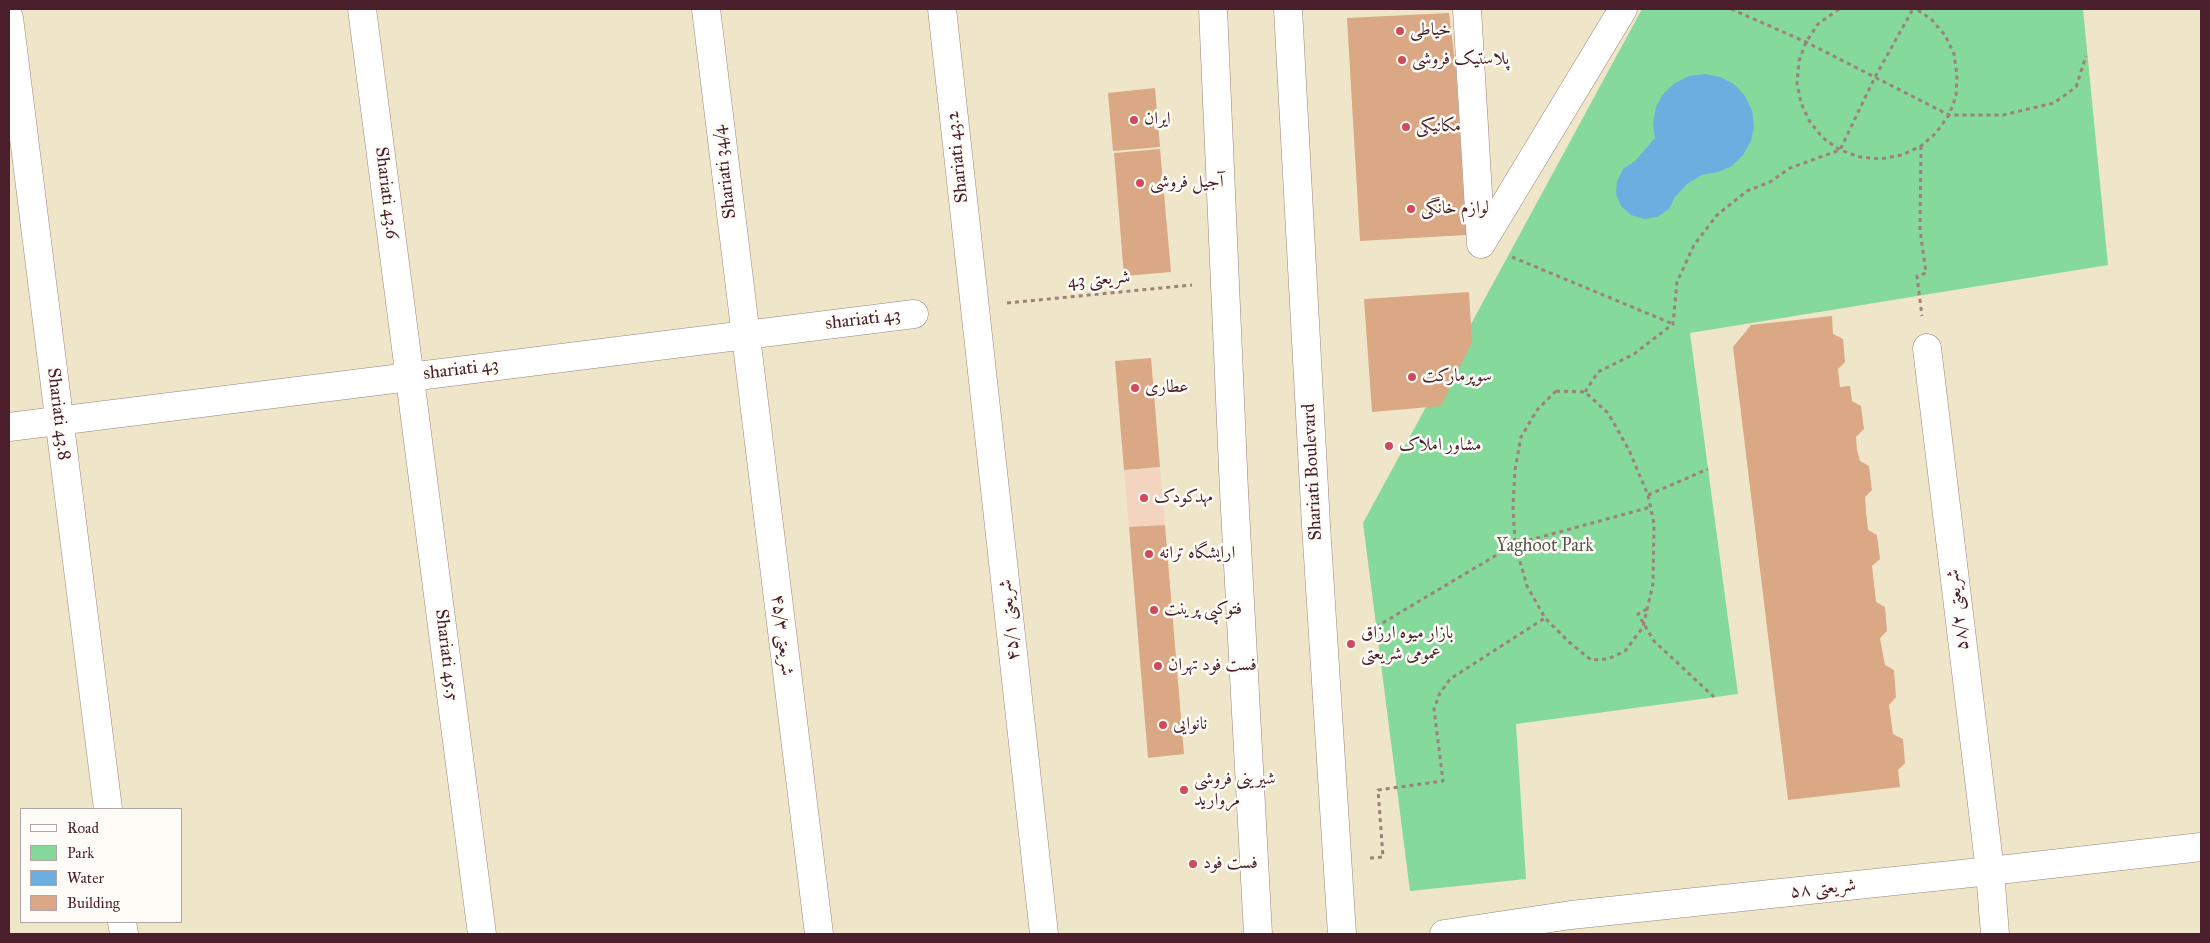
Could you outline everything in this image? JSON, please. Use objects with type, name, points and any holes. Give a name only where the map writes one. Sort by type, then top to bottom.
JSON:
[{"type":"street","name":"Shariati 43.6","points":[[362,9],[410,377]]},
{"type":"street","name":"Shariati 34/4","points":[[706,9],[745,335]]},
{"type":"street","name":"Shariati 43.2","points":[[942,9],[975,306]]},
{"type":"street","points":[[1213,9],[1258,934]]},
{"type":"street","name":"Shariati Boulevard","points":[[1288,9],[1316,525],[1342,934]]},
{"type":"street","points":[[1467,9],[1481,244]]},
{"type":"street","points":[[1481,244],[1623,9]]},
{"type":"street","name":"Shariati 43.8","points":[[9,18],[108,808]]},
{"type":"street","name":"شریعتی ۴۵/۱","points":[[975,306],[1044,934]]},
{"type":"street","name":"shariati 43","points":[[9,427],[914,314]]},
{"type":"street","name":"شریعتی ۴۵/۳","points":[[745,335],[819,934]]},
{"type":"street","name":"شریعتی ۵۸/۲","points":[[1927,348],[1990,871],[1995,934]]},
{"type":"street","name":"Shariati 45.5","points":[[410,377],[482,934]]},
{"type":"street","name":"شریعتی ۵۸","points":[[1444,934],[1571,914],[1990,871],[2201,847]]},
{"type":"path","points":[[1731,9],[1806,42],[1948,116],[2003,115],[2054,103],[2076,87],[2086,56]]},
{"type":"path","points":[[1585,392],[1598,372],[1634,354],[1673,324],[1677,282],[1694,245],[1717,215],[1746,191],[1770,182],[1790,168],[1840,150],[1875,77],[1914,9],[1931,19],[1954,54],[1957,74],[1956,96],[1948,116],[1936,133],[1921,146],[1902,155],[1881,159],[1860,157],[1840,150],[1823,138],[1810,122],[1801,103],[1797,82],[1798,61],[1806,42],[1818,24],[1838,9]]},
{"type":"path","points":[[1921,146],[1920,230],[1926,273],[1917,276],[1927,348]]},
{"type":"path","points":[[1481,244],[1673,324]]},
{"type":"path","name":"شریعتی 43","points":[[975,306],[1226,282]]},
{"type":"path","points":[[1556,392],[1585,392],[1608,413],[1629,450],[1648,495],[1654,524],[1653,584],[1643,627],[1625,651],[1608,659],[1591,660],[1569,642],[1545,618],[1527,586],[1515,544],[1514,470],[1522,437],[1536,410],[1556,392]]},
{"type":"path","points":[[1648,495],[1708,469]]},
{"type":"path","points":[[1369,631],[1515,544],[1651,507]]},
{"type":"path","points":[[1648,608],[1638,614],[1654,641],[1714,697]]},
{"type":"path","points":[[1365,858],[1383,857],[1378,790],[1443,781],[1434,709],[1440,693],[1450,680],[1545,618]]},
{"type":"shaded area","name":"مهدکودک","points":[[1160,467],[1165,525],[1129,527],[1124,470]]},
{"type":"green space","name":"Yaghoot Park","points":[[1642,9],[2083,9],[2108,265],[1690,333],[1738,694],[1516,724],[1526,879],[1410,891],[1363,523]]},
{"type":"water","points":[[1705,74],[1720,77],[1734,84],[1745,96],[1752,110],[1754,126],[1751,141],[1743,155],[1732,166],[1718,172],[1702,175],[1687,184],[1675,197],[1669,209],[1657,217],[1644,219],[1631,215],[1621,206],[1616,194],[1617,181],[1623,169],[1635,161],[1655,138],[1653,123],[1656,107],[1663,94],[1675,83],[1689,76]]},
{"type":"building","points":[[1449,13],[1456,70],[1466,235],[1360,241],[1347,18]]},
{"type":"building","name":"ایران","points":[[1155,88],[1160,147],[1113,151],[1108,93]]},
{"type":"building","points":[[1160,149],[1171,272],[1124,276],[1114,153]]},
{"type":"building","points":[[1469,292],[1472,342],[1441,406],[1372,412],[1364,299]]},
{"type":"building","points":[[1832,316],[1833,334],[1843,339],[1845,362],[1838,369],[1840,387],[1850,386],[1852,401],[1861,406],[1864,429],[1856,437],[1857,450],[1860,461],[1869,466],[1872,490],[1865,497],[1868,530],[1877,535],[1880,559],[1872,566],[1876,602],[1885,607],[1887,631],[1880,638],[1885,665],[1894,670],[1896,697],[1889,705],[1893,734],[1903,739],[1905,763],[1898,770],[1900,787],[1788,800],[1733,347],[1751,325]]},
{"type":"building","points":[[1151,358],[1160,467],[1124,470],[1115,361]]},
{"type":"building","points":[[1165,525],[1184,754],[1148,758],[1129,527]]},
{"type":"place","name":"خیاطی","points":[[1400,31]]},
{"type":"place","name":"پلاستیک فروشی","points":[[1402,60]]},
{"type":"place","name":"ایران","points":[[1134,120]]},
{"type":"place","name":"مکانیکی","points":[[1406,127]]},
{"type":"place","name":"آجیل فروشی","points":[[1140,183]]},
{"type":"place","name":"لوازم خانگی","points":[[1411,209]]},
{"type":"place","name":"سوپرمارکت","points":[[1412,377]]},
{"type":"place","name":"عطاری","points":[[1135,388]]},
{"type":"place","name":"مشاور املاک","points":[[1389,446]]},
{"type":"place","name":"مهدکودک","points":[[1144,498]]},
{"type":"place","name":"ارایشگاه ترانه","points":[[1149,554]]},
{"type":"place","name":"فتوکپی پرینت","points":[[1154,610]]},
{"type":"place","name":"بازار میوه ارزاق عمومی شریعتی","points":[[1351,644]]},
{"type":"place","name":"فست فود تهران","points":[[1158,666]]},
{"type":"place","name":"نانوایی","points":[[1163,725]]},
{"type":"place","name":"شیرینی فروشی مروارید","points":[[1184,790]]},
{"type":"place","name":"فست فود","points":[[1193,864]]}]
